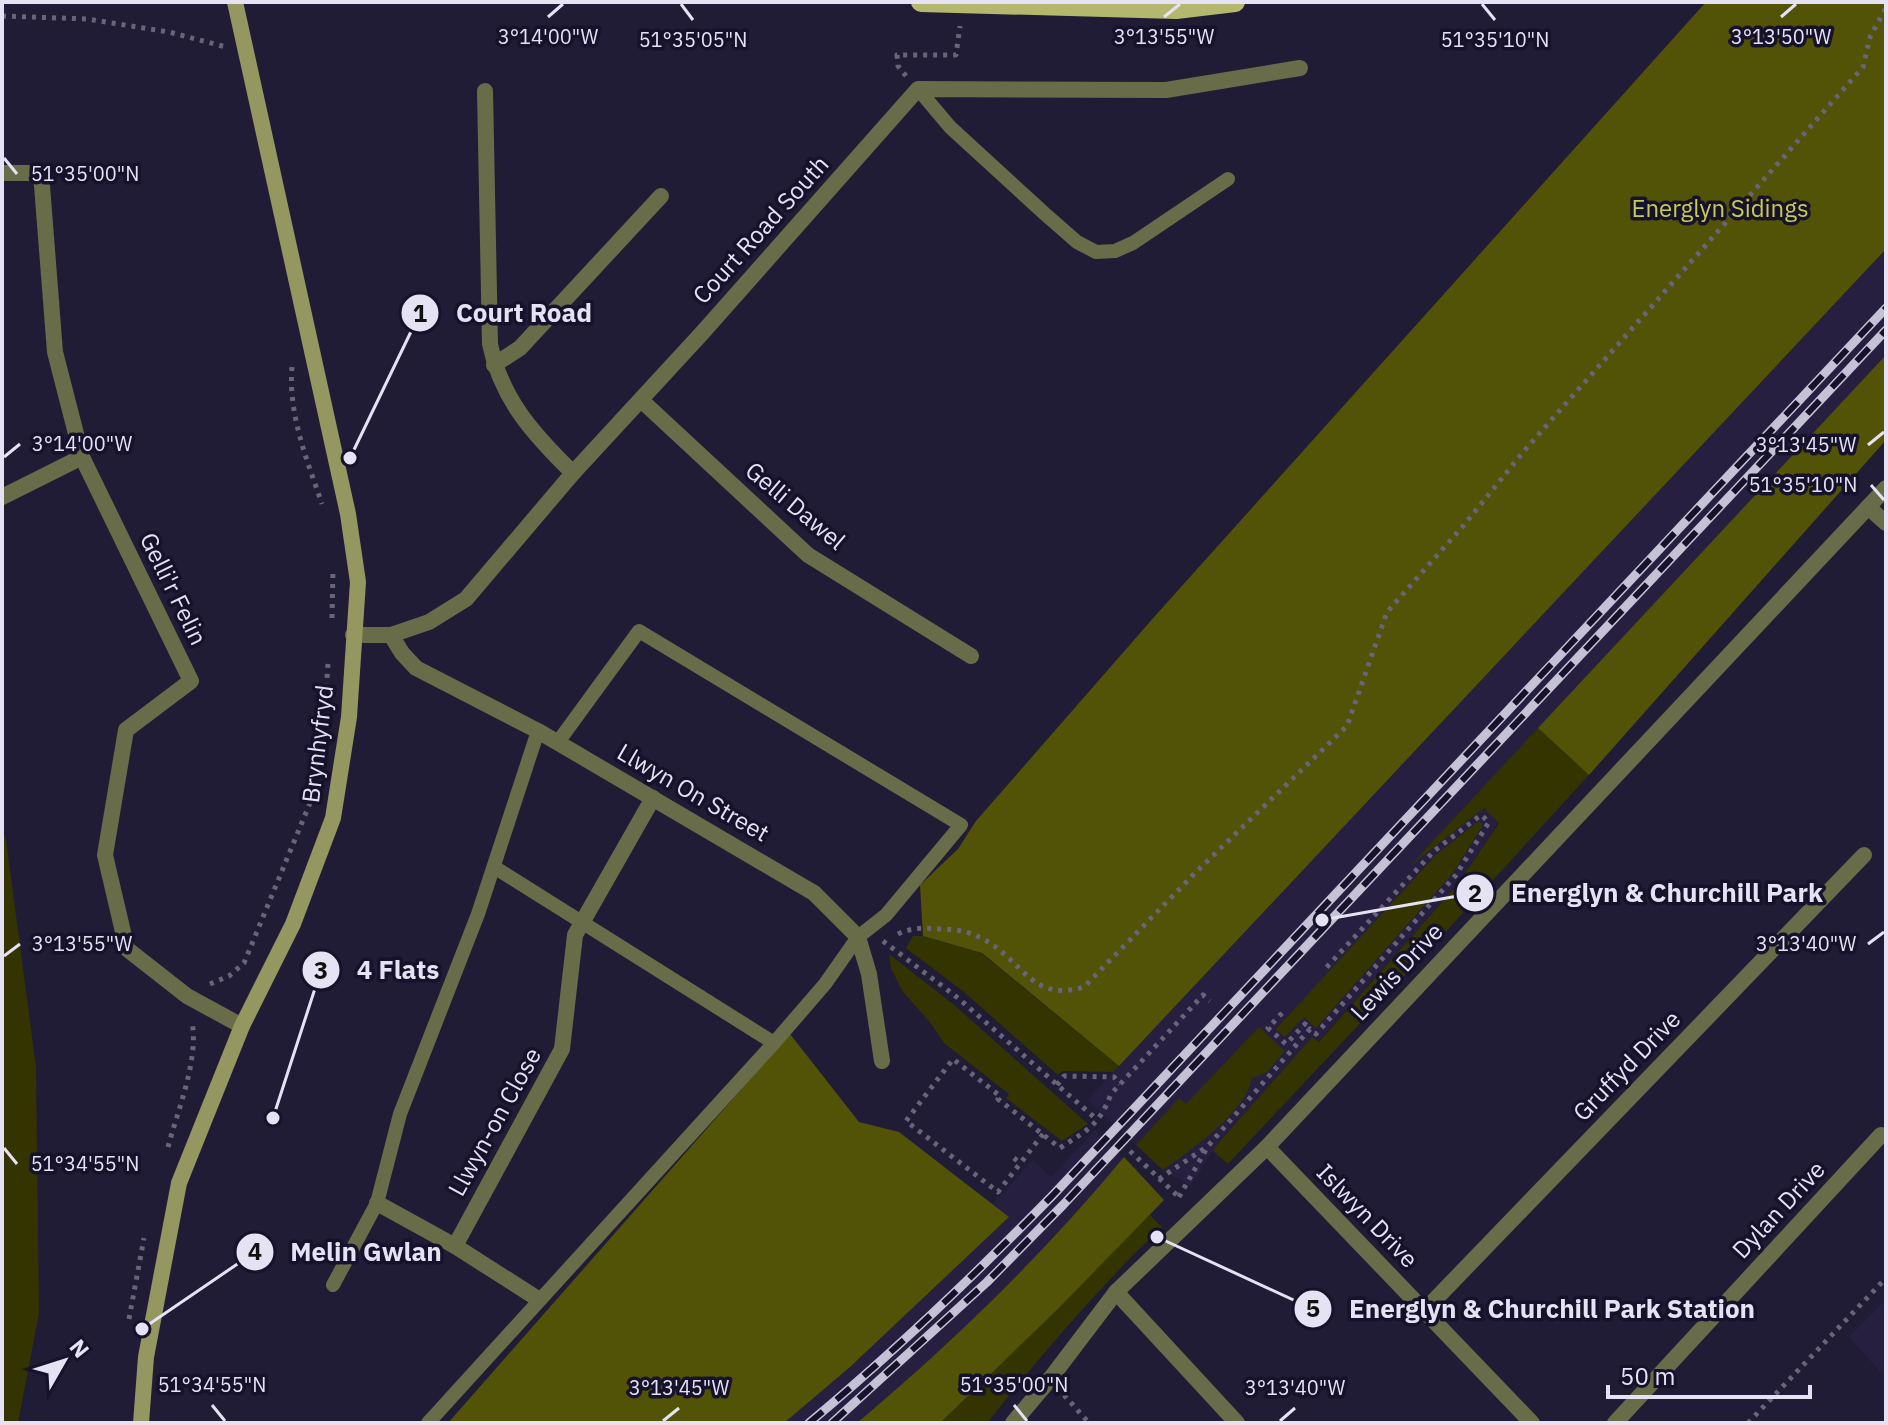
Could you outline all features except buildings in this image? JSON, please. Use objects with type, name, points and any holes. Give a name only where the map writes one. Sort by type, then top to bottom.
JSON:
[{"type":"main road","name":"Brynhyfryd","points":[[141,1423],[146,1357],[179,1183],[242,1026],[293,924],[333,818],[349,717],[358,582],[348,514],[235,2]]},
{"type":"main road","points":[[921,2],[1176,9],[1235,2]]},
{"type":"street","points":[[918,89],[1166,90],[1300,68]]},
{"type":"street","name":"Court Road South","points":[[353,635],[391,635],[429,622],[466,599],[573,473],[918,89]]},
{"type":"street","points":[[485,91],[490,329],[494,365],[521,417],[573,473]]},
{"type":"street","name":"Gelli'r Felin","points":[[2,173],[41,173],[55,352],[82,457],[191,681],[126,730],[105,855],[127,949],[187,996],[242,1026]]},
{"type":"street","points":[[494,365],[520,348],[661,196]]},
{"type":"street","name":"Gelli Dawel","points":[[641,400],[808,555],[971,656]]},
{"type":"street","points":[[2,497],[82,457]]},
{"type":"street","name":"Lewis Drive","points":[[1013,1423],[1116,1292],[1267,1147],[1886,488]]},
{"type":"street","points":[[1868,507],[1886,523]]},
{"type":"street","name":"Llwyn On Street","points":[[391,635],[416,668],[558,742],[814,893],[858,937],[869,974],[882,1061]]},
{"type":"street","name":"Llwyn-on Close","points":[[455,1246],[562,1049],[575,935],[653,798]]},
{"type":"street","name":"Gruffyd Drive","points":[[1425,1310],[1864,855]]},
{"type":"street","name":"Dylan Drive","points":[[1615,1423],[1881,1135]]},
{"type":"street","name":"Islwyn Drive","points":[[1267,1147],[1532,1423]]},
{"type":"street","points":[[377,1203],[455,1246],[538,1299]]},
{"type":"street","points":[[1116,1292],[1237,1423]]},
{"type":"lane","points":[[918,89],[950,127],[1034,204],[1077,242],[1096,252],[1115,251],[1133,243],[1228,179]]},
{"type":"lane","points":[[428,1423],[774,1043],[825,984],[858,937],[886,915],[961,825],[639,631],[558,742]]},
{"type":"lane","points":[[333,1285],[377,1203],[400,1114],[494,867],[538,731]]},
{"type":"lane","points":[[494,867],[774,1043]]},
{"type":"path","points":[[884,941],[903,931],[923,928],[959,930],[984,939],[1032,981],[1049,991],[1068,992],[1084,987],[1196,872],[1347,726],[1387,612],[1524,451],[1863,67],[1870,37],[1886,8]]},
{"type":"path","points":[[2,16],[87,19],[169,32],[222,46],[225,60]]},
{"type":"path","points":[[918,89],[898,66],[897,55],[956,55]]},
{"type":"path","points":[[293,353],[290,389],[299,436],[325,513]]},
{"type":"path","points":[[331,630],[333,554]]},
{"type":"path","points":[[166,1154],[188,1071],[194,1035],[191,1019],[174,1009],[187,996],[192,984],[213,984],[244,963],[310,803],[324,719],[329,660]]},
{"type":"path","points":[[1282,1013],[1268,1028],[1286,1044],[1305,1024],[1316,1034],[1456,875],[1489,822],[1481,815],[1434,851],[1325,969]]},
{"type":"path","points":[[858,937],[884,941],[958,998],[1094,1117]]},
{"type":"path","points":[[1043,1134],[998,1192],[906,1121],[953,1059],[1060,1148],[1092,1127],[1103,1115],[1111,1094],[1203,995],[1210,1001]]},
{"type":"path","points":[[1179,1197],[1208,1146],[1310,1029]]},
{"type":"path","points":[[1057,1085],[1064,1076],[1114,1077],[1120,1084]]},
{"type":"path","points":[[1159,1179],[1208,1146]]},
{"type":"path","points":[[1130,1151],[1197,1215]]},
{"type":"path","points":[[1014,1158],[1021,1164]]},
{"type":"path","points":[[128,1322],[145,1236]]},
{"type":"path","points":[[1748,1423],[1886,1278]]},
{"type":"path","points":[[1050,1379],[1089,1423]]},
{"type":"shaded area","points":[[1886,249],[1886,391],[1561,750],[1496,826],[1457,885],[1318,1042],[1312,1037],[1233,1126],[1215,1147],[1191,1186],[1163,1170],[1087,1100]]},
{"type":"shaded area","points":[[1538,728],[1589,775],[1228,1164],[1213,1151],[1215,1147],[1312,1037],[1319,1042],[1457,885],[1499,823],[1484,808],[1410,866]]},
{"type":"shaded area","points":[[1479,821],[1483,825],[1453,873],[1316,1028],[1304,1017],[1285,1037],[1276,1029],[1437,854]]},
{"type":"shaded area","points":[[2,828],[36,1067],[39,1313],[18,1423],[2,1423]]},
{"type":"shaded area","points":[[913,936],[923,936],[981,953],[1119,1066],[1113,1072],[1062,1071],[1058,1075],[964,992],[906,948]]},
{"type":"shaded area","points":[[889,954],[953,1004],[1088,1124],[1062,1141],[1006,1098],[1009,1094],[944,1043],[903,992],[891,968]]},
{"type":"shaded area","points":[[1259,1027],[1285,1051],[1267,1072],[1251,1079],[1248,1091],[1229,1117],[1163,1170],[1136,1145],[1179,1098],[1186,1104]]},
{"type":"shaded area","points":[[1095,1130],[1164,1200],[1058,1309],[940,1423],[746,1423],[992,1204],[1033,1160],[1051,1177]]},
{"type":"shaded area","points":[[1149,1214],[1162,1227],[1071,1322],[987,1423],[940,1423],[1058,1309]]},
{"type":"shaded area","points":[[1886,1300],[1886,1378],[1849,1337]]},
{"type":"green space","name":"Energlyn Sidings","points":[[1706,2],[1886,2],[1886,249],[1119,1066],[982,953],[923,936],[920,885],[958,849],[976,821],[1155,616]]},
{"type":"green space","points":[[1886,355],[1886,440],[1589,775],[1538,728]]},
{"type":"green space","points":[[790,1034],[859,1122],[899,1132],[1009,1217],[850,1367],[784,1423],[448,1423]]},
{"type":"green space","points":[[1124,1157],[1164,1200],[1058,1309],[940,1423],[857,1423],[996,1296],[1062,1228]]},
{"type":"railway","points":[[809,1423],[934,1312],[1053,1195],[1886,308]]},
{"type":"railway","points":[[832,1423],[987,1282],[1063,1205],[1886,330]]},
{"type":"place","name":"Court Road","points":[[350,458]]},
{"type":"place","name":"Energlyn & Churchill Park","points":[[1322,920]]},
{"type":"place","name":"4 Flats","points":[[273,1118]]},
{"type":"place","name":"Energlyn & Churchill Park Station","points":[[1157,1237]]},
{"type":"place","name":"Melin Gwlan","points":[[142,1329]]}]
